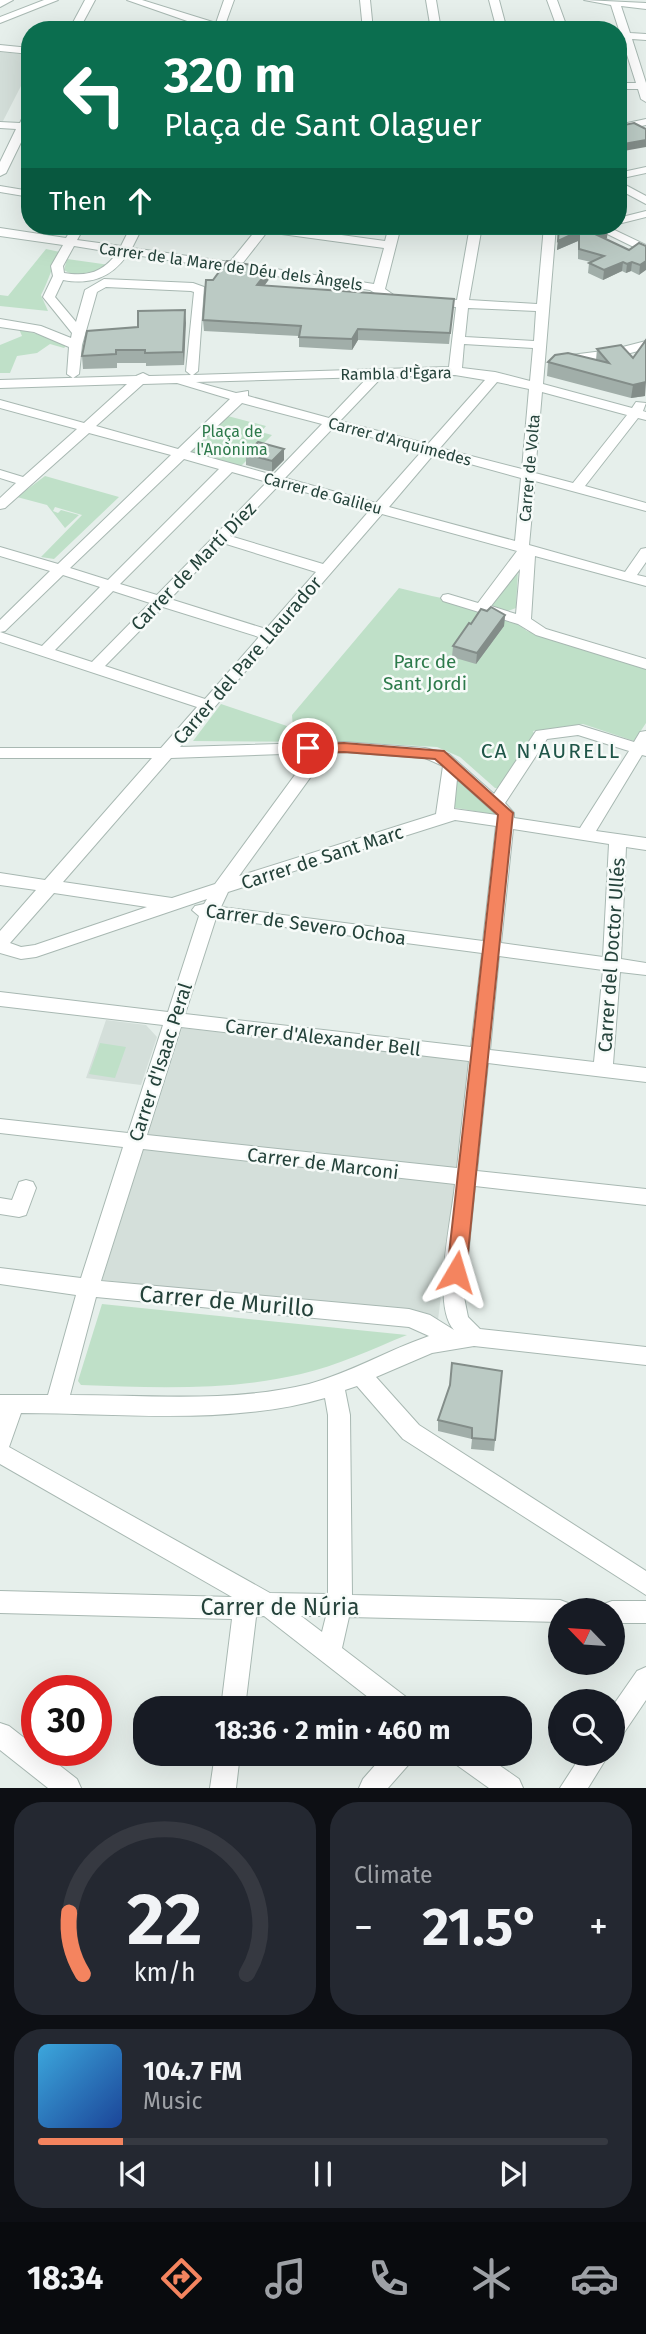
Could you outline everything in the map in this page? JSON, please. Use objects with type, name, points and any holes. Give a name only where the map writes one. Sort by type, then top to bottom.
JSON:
[{"type":"street","points":[[0,4],[8,0]]},
{"type":"street","points":[[0,20],[53,0]]},
{"type":"street","points":[[79,21],[90,0]]},
{"type":"street","points":[[132,0],[171,17],[188,21]]},
{"type":"street","points":[[224,21],[229,0]]},
{"type":"street","points":[[365,0],[367,21]]},
{"type":"street","points":[[431,0],[434,21]]},
{"type":"street","points":[[494,0],[500,21]]},
{"type":"street","points":[[552,0],[560,21]]},
{"type":"street","points":[[589,0],[646,6]]},
{"type":"street","points":[[615,2],[618,21]]},
{"type":"street","points":[[627,36],[646,37]]},
{"type":"street","points":[[0,48],[21,50]]},
{"type":"street","points":[[627,49],[644,86],[646,99]]},
{"type":"street","points":[[627,126],[646,122]]},
{"type":"street","points":[[0,125],[21,127]]},
{"type":"street","points":[[0,173],[21,135]]},
{"type":"street","points":[[0,144],[21,146]]},
{"type":"street","points":[[627,174],[646,170]]},
{"type":"street","points":[[0,189],[21,192]]},
{"type":"street","points":[[627,189],[646,201]]},
{"type":"street","points":[[627,219],[646,214]]},
{"type":"street","name":"Carrer de la Mare de Déu dels Àngels","points":[[0,232],[72,243],[124,259],[233,267],[379,289],[392,300],[544,309]]},
{"type":"street","points":[[74,374],[78,333],[49,299],[59,276],[57,266],[75,235]]},
{"type":"street","points":[[59,276],[79,280],[101,276],[124,259],[133,235]]},
{"type":"street","points":[[233,267],[254,235]]},
{"type":"street","points":[[319,235],[391,246]]},
{"type":"street","points":[[379,289],[393,235]]},
{"type":"street","points":[[456,368],[462,304],[474,235]]},
{"type":"street","name":"Carrer de Volta","points":[[523,621],[528,555],[522,546],[543,370],[540,345],[548,235]]},
{"type":"street","points":[[617,235],[646,248]]},
{"type":"street","points":[[76,345],[91,290],[104,283],[193,287],[200,290],[192,371]]},
{"type":"street","points":[[0,323],[37,329],[76,345]]},
{"type":"street","points":[[459,340],[540,345]]},
{"type":"street","points":[[543,370],[646,345]]},
{"type":"street","name":"Rambla d'Ègara","points":[[176,379],[456,368],[495,376],[543,370]]},
{"type":"street","name":"Rambla d'Ègara","points":[[0,384],[192,371],[456,368],[543,370],[642,411]]},
{"type":"street","name":"Carrer de Martí Díez","points":[[94,668],[379,373]]},
{"type":"street","points":[[0,505],[148,375]]},
{"type":"street","name":"Rambla d'Ègara","points":[[0,377],[148,375]]},
{"type":"street","name":"Carrer d'Arquímedes","points":[[148,375],[176,379],[193,388],[646,507]]},
{"type":"street","name":"Carrer del Pare Llaurador","points":[[0,945],[495,376]]},
{"type":"street","points":[[0,628],[250,387],[255,377]]},
{"type":"street","points":[[0,404],[24,384]]},
{"type":"street","name":"Carrer de Galileu","points":[[0,404],[646,582]]},
{"type":"street","points":[[577,488],[642,411]]},
{"type":"street","points":[[44,652],[228,468]]},
{"type":"street","points":[[0,474],[26,482]]},
{"type":"street","points":[[221,538],[326,569]]},
{"type":"street","points":[[482,608],[524,554],[524,549]]},
{"type":"street","points":[[0,551],[269,635]]},
{"type":"street","points":[[628,577],[646,552]]},
{"type":"street","points":[[448,598],[523,621],[541,632],[646,664]]},
{"type":"street","points":[[0,637],[208,705]]},
{"type":"street","points":[[496,803],[542,735],[579,730],[643,745],[584,834]]},
{"type":"street","points":[[0,766],[6,752],[322,748],[425,753],[439,755],[506,813],[453,1297],[458,1321],[485,1338]]},
{"type":"street","name":"Carrer d'Isaac Peral","points":[[56,1404],[88,1288],[209,912],[221,888],[322,748]]},
{"type":"street","points":[[444,818],[451,764]]},
{"type":"street","name":"Carrer de Sant Marc","points":[[0,945],[20,953],[36,951],[221,888],[454,814],[646,844]]},
{"type":"street","name":"Carrer del Doctor Ullés","points":[[603,1070],[612,965],[618,840]]},
{"type":"street","name":"Carrer de Severo Ochoa","points":[[0,879],[209,912],[646,969]]},
{"type":"street","name":"Carrer d'Alexander Bell","points":[[0,999],[646,1075]]},
{"type":"street","name":"Carrer de Marconi","points":[[0,1126],[467,1180],[646,1197]]},
{"type":"street","points":[[0,1206],[19,1209],[26,1188]]},
{"type":"street","name":"Carrer de Murillo","points":[[1,1280],[409,1318],[422,1321],[448,1338]]},
{"type":"street","points":[[0,1443],[6,1404],[202,1405],[263,1401],[309,1393],[333,1385],[448,1338],[485,1338],[646,1356]]},
{"type":"street","points":[[360,1374],[402,1425],[411,1432],[646,1584]]},
{"type":"street","points":[[329,1654],[340,1605],[339,1415],[333,1385]]},
{"type":"street","points":[[0,1453],[256,1606],[329,1654],[385,1696]]},
{"type":"street","name":"Carrer de Núria","points":[[0,1602],[340,1605],[548,1611]]},
{"type":"street","points":[[236,1696],[256,1606]]},
{"type":"street","points":[[625,1612],[646,1612]]},
{"type":"street","points":[[625,1710],[646,1679]]},
{"type":"street","points":[[0,1735],[68,1788]]},
{"type":"street","points":[[223,1788],[226,1766]]},
{"type":"street","points":[[372,1788],[391,1766]]},
{"type":"street","points":[[480,1766],[510,1788]]},
{"type":"street","points":[[573,1788],[588,1766]]},
{"type":"shaded area","points":[[0,52],[21,54],[21,86],[3,121],[0,121]]},
{"type":"shaded area","points":[[106,1020],[146,1025],[157,1037],[141,1085],[86,1078]]},
{"type":"shaded area","points":[[182,1028],[470,1060],[438,1320],[102,1280]]},
{"type":"green space","points":[[46,249],[60,252],[41,295],[48,311],[0,306],[0,295],[8,296]]},
{"type":"green space","points":[[67,259],[110,265],[94,274],[75,275],[64,270]]},
{"type":"green space","points":[[19,329],[69,343],[64,348],[50,344],[37,353],[17,356],[10,373],[0,373],[0,345],[22,336]]},
{"type":"green space","name":"Plaça de l'Anònima","points":[[224,415],[266,426],[261,432],[272,435],[241,466],[187,452]]},
{"type":"green space","points":[[45,476],[119,497],[54,559],[41,557],[82,515],[55,507],[53,511],[58,513],[61,510],[79,515],[65,528],[47,505],[17,497]]},
{"type":"green space","points":[[518,569],[516,608],[508,611],[491,607],[488,602]]},
{"type":"green space","name":"Parc de Sant Jordi","points":[[399,588],[483,609],[527,631],[646,669],[646,723],[634,741],[583,724],[533,731],[535,736],[501,788],[495,788],[460,757],[437,747],[350,742],[193,741],[221,704],[293,728],[292,715]]},
{"type":"green space","points":[[454,775],[497,815],[451,807]]},
{"type":"green space","points":[[100,1043],[126,1047],[115,1078],[89,1074]]},
{"type":"green space","points":[[102,1304],[407,1335],[328,1366],[274,1379],[191,1387],[81,1385],[78,1381]]},
{"type":"building","points":[[634,123],[646,129],[646,140],[627,143],[627,124]]},
{"type":"building","points":[[558,235],[571,235],[558,241]]},
{"type":"building","points":[[579,235],[597,235],[629,250],[639,243],[646,246],[646,261],[640,265],[623,262],[604,270],[589,263],[604,256],[579,249]]},
{"type":"building","points":[[227,261],[270,268],[257,285],[454,299],[450,333],[358,329],[352,339],[299,337],[301,326],[203,320],[206,280],[213,280]]},
{"type":"building","points":[[185,310],[183,352],[145,353],[145,350],[116,350],[116,354],[82,356],[87,331],[138,327],[138,311]]},
{"type":"building","points":[[646,340],[646,382],[633,385],[548,362],[555,355],[568,353],[609,363],[597,349],[621,345],[633,358]]},
{"type":"building","points":[[258,442],[284,449],[272,461],[246,454]]},
{"type":"building","points":[[491,607],[505,615],[477,653],[453,646],[481,609],[487,611]]},
{"type":"building","points":[[452,1363],[502,1371],[495,1440],[472,1438],[472,1428],[438,1420],[450,1385]]},
{"type":"district","name":"CA N'AURELL","points":[[551,751]]},
{"type":"route","points":[[308,748],[344,747],[439,755],[506,813],[456,1272]]}]
